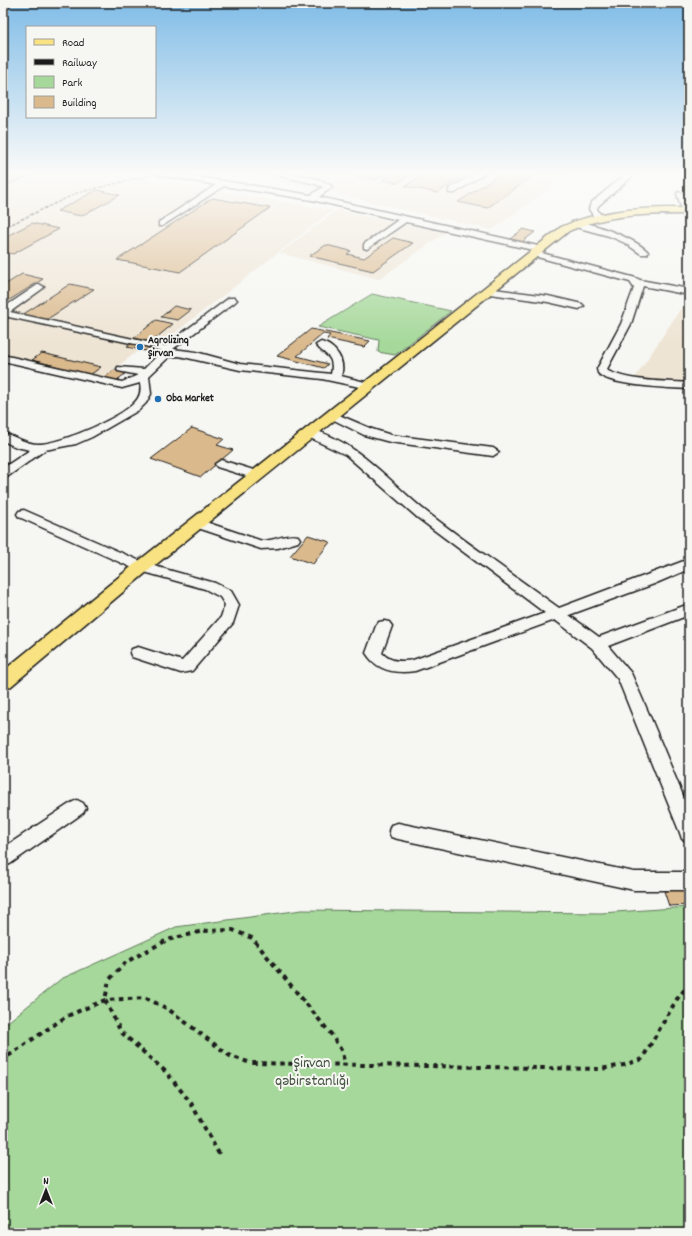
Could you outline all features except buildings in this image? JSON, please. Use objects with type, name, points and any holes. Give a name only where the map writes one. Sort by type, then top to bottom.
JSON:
[{"type":"main road","points":[[3,682],[197,522],[370,386],[562,231]]},
{"type":"street","points":[[367,246],[388,231]]},
{"type":"street","points":[[456,231],[536,251],[633,280],[637,283],[655,284],[689,292]]},
{"type":"street","points":[[600,231],[632,241],[644,252]]},
{"type":"street","points":[[637,283],[639,288],[626,324],[602,369],[603,373],[608,376],[623,379],[689,386]]},
{"type":"street","points":[[39,287],[5,312],[7,314],[241,367],[335,378],[370,386]]},
{"type":"street","points":[[486,291],[548,299],[579,306]]},
{"type":"street","points":[[3,358],[113,384],[131,384],[146,375],[161,358],[232,300]]},
{"type":"street","points":[[321,345],[330,349],[334,355],[338,367],[335,378]]},
{"type":"street","points":[[122,369],[146,375]]},
{"type":"street","points":[[3,437],[26,446],[42,448],[56,447],[70,443],[135,408],[142,402],[147,394],[148,386],[146,375]]},
{"type":"street","points":[[332,415],[368,432],[390,438],[493,452]]},
{"type":"street","points":[[310,433],[350,452],[423,515],[597,644],[625,677],[689,831]]},
{"type":"street","points":[[3,474],[42,448]]},
{"type":"street","points":[[222,464],[256,476]]},
{"type":"street","points":[[24,514],[142,567],[210,586],[226,594],[232,606],[228,619],[186,667],[181,667],[138,653]]},
{"type":"street","points":[[197,522],[261,545],[273,546],[293,539]]},
{"type":"street","points":[[384,626],[374,652],[376,659],[385,663],[403,667],[415,665],[557,615],[649,581],[689,564]]},
{"type":"street","points":[[597,644],[689,609]]},
{"type":"street","points":[[3,858],[77,808]]},
{"type":"street","points":[[398,831],[634,881],[689,881]]},
{"type":"path","points":[[219,1154],[191,1103],[166,1072],[121,1032],[105,1000],[109,980],[126,962],[167,940],[203,931],[232,930],[252,938],[331,1034],[341,1050],[345,1064]]},
{"type":"path","points":[[3,1063],[8,1056],[67,1016],[105,1000],[146,998],[168,1009],[230,1056],[251,1063],[600,1069],[624,1065],[642,1059],[677,1000],[689,984]]},
{"type":"shaded area","points":[[3,231],[306,231],[149,353],[138,351],[101,379],[3,355]]},
{"type":"shaded area","points":[[310,231],[434,231],[445,233],[379,279],[280,253]]},
{"type":"shaded area","points":[[689,296],[689,383],[635,378]]},
{"type":"green space","points":[[372,294],[451,311],[395,355],[378,352],[379,340],[318,327]]},
{"type":"green space","name":"Şirvan qəbirstanlığı","points":[[689,907],[689,1233],[3,1233],[3,1026],[61,979],[176,927],[302,910],[601,913]]},
{"type":"place","name":"Aqrolizinq Şirvan","points":[[140,347]]},
{"type":"place","name":"Oba Market","points":[[158,399]]}]
